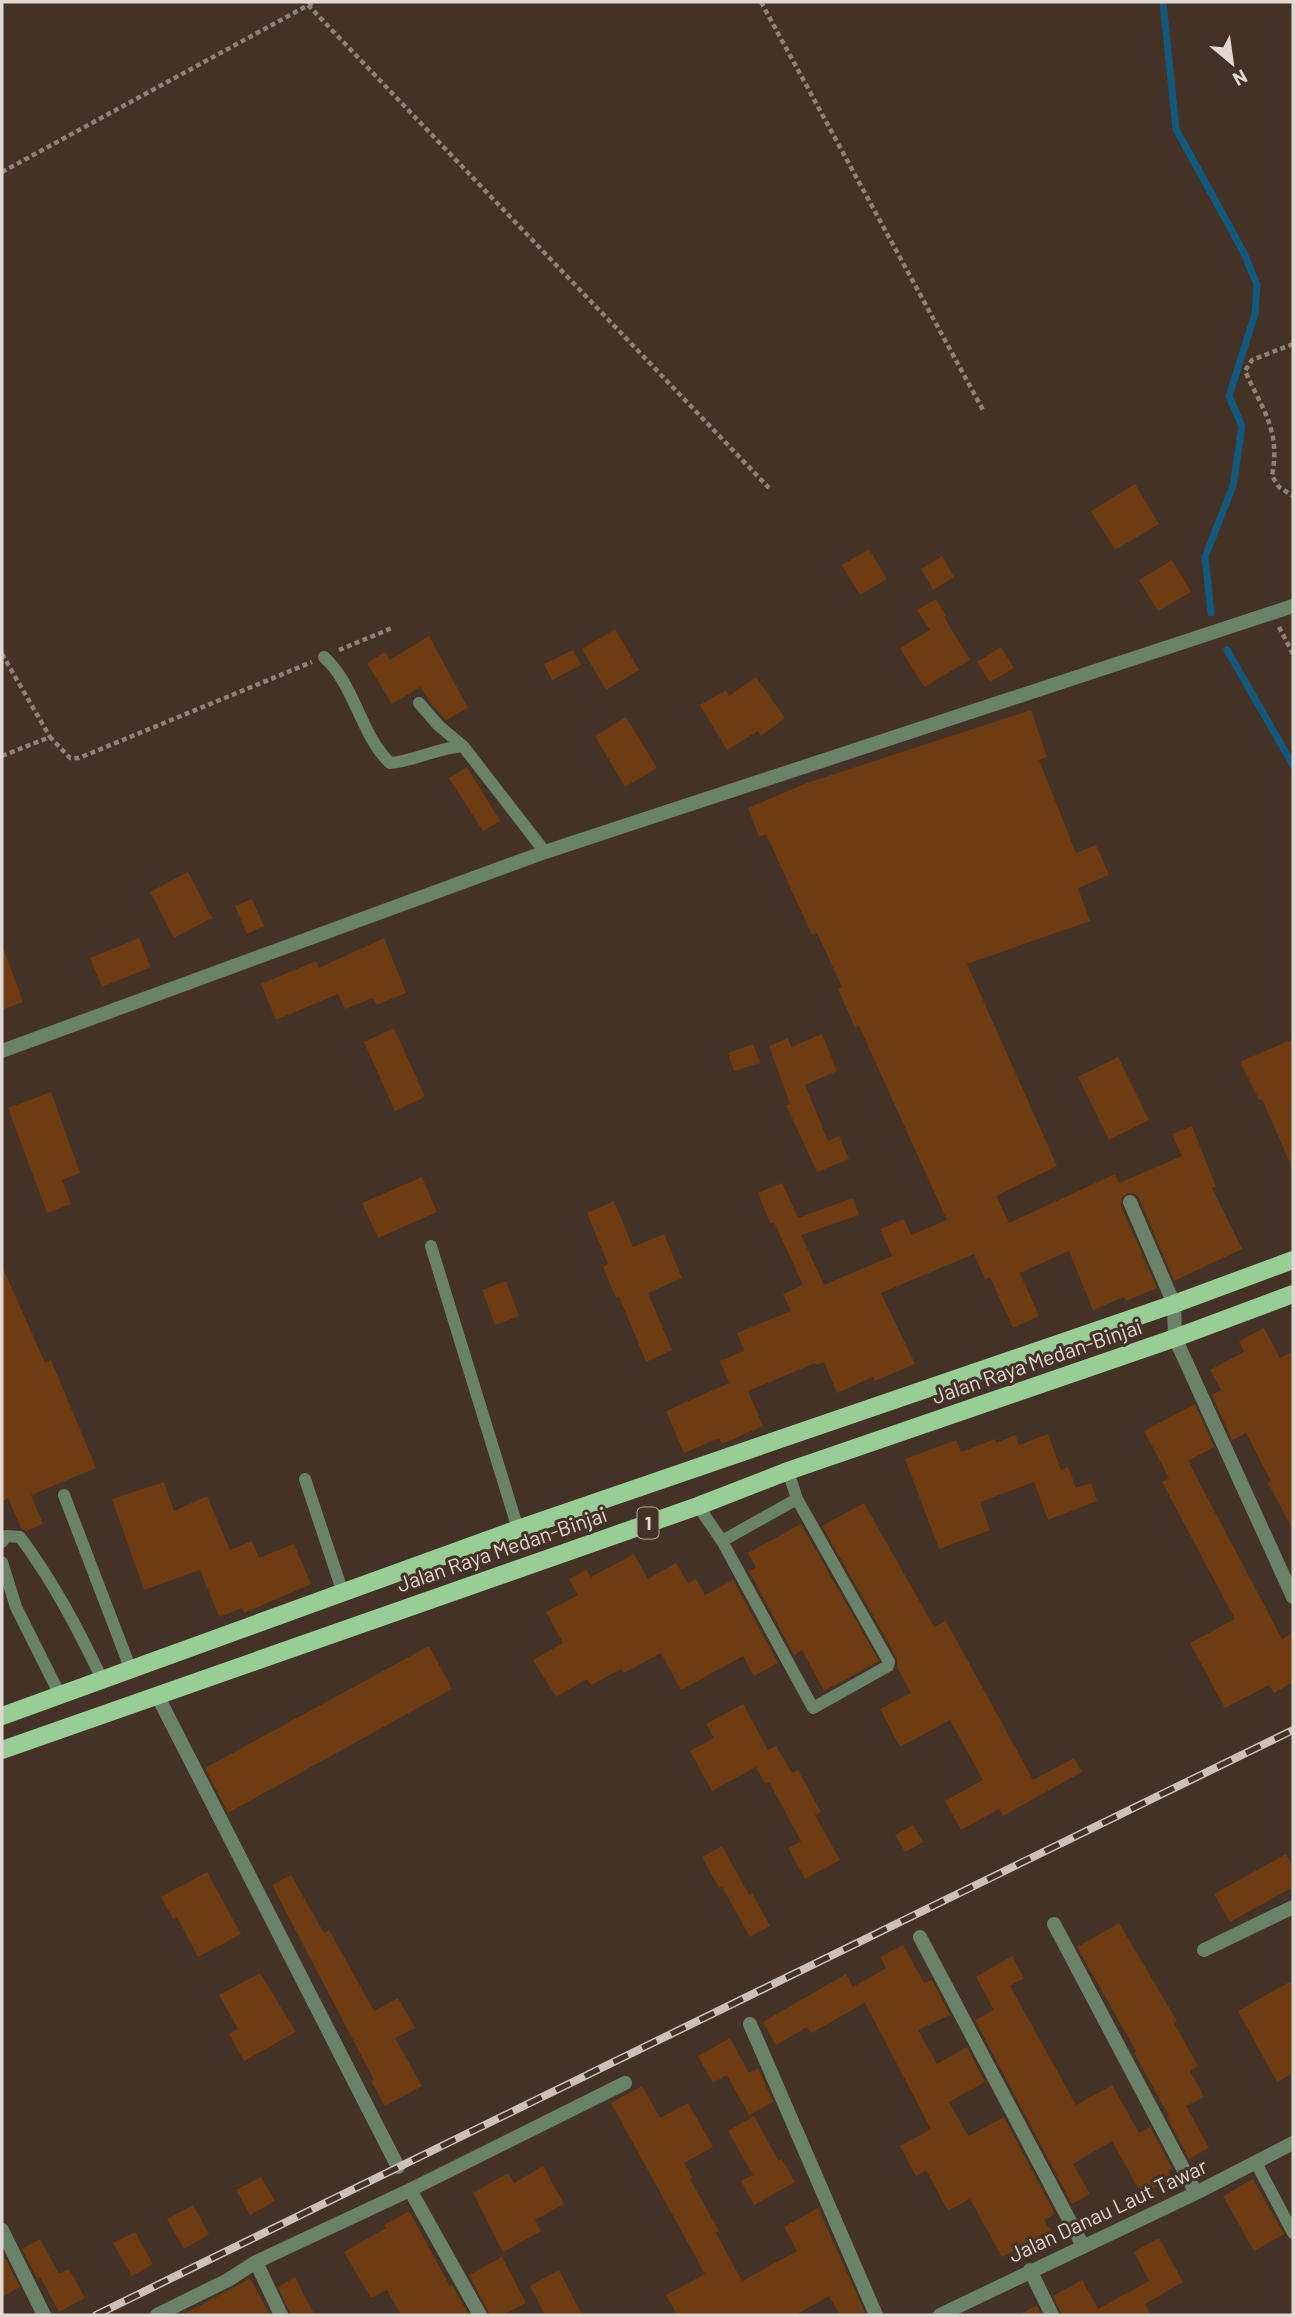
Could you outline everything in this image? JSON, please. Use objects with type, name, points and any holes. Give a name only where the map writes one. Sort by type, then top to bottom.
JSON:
[{"type":"main road","name":"Jalan Raya Medan-Binjai","points":[[2,1716],[519,1529],[1174,1304],[1293,1260]]},
{"type":"main road","name":"Jalan Raya Medan-Binjai","points":[[2,1750],[698,1506],[788,1471],[1292,1296]]},
{"type":"street","points":[[2,1051],[545,852],[1293,606]]},
{"type":"street","points":[[1130,1202],[1174,1304],[1175,1338],[1293,1597]]},
{"type":"street","points":[[157,1695],[398,2167]]},
{"type":"street","points":[[1205,1950],[1293,1907]]},
{"type":"street","points":[[1054,1924],[1196,2193]]},
{"type":"street","points":[[920,1937],[1083,2246]]},
{"type":"street","points":[[750,2024],[876,2315]]},
{"type":"street","points":[[157,2315],[228,2280],[256,2262],[410,2190],[625,2083]]},
{"type":"street","name":"Jalan Danau Laut Tawar","points":[[948,2314],[1030,2270],[1196,2193],[1293,2143]]},
{"type":"street","points":[[410,2190],[480,2315]]},
{"type":"street","points":[[2,2230],[44,2315]]},
{"type":"street","points":[[256,2262],[281,2315]]},
{"type":"street","points":[[1030,2270],[1052,2315]]},
{"type":"lane","points":[[324,657],[335,668],[369,733],[390,763],[405,762],[447,747],[463,746]]},
{"type":"lane","points":[[419,703],[439,726],[463,746],[545,852]]},
{"type":"lane","points":[[431,1246],[519,1529]]},
{"type":"lane","points":[[698,1506],[722,1541],[813,1708],[888,1666],[889,1662],[797,1499],[788,1471]]},
{"type":"lane","points":[[305,1479],[343,1593]]},
{"type":"lane","points":[[64,1495],[131,1670]]},
{"type":"lane","points":[[722,1541],[797,1499]]},
{"type":"lane","points":[[2,1542],[6,1535],[20,1537],[39,1563],[74,1621],[102,1679]]},
{"type":"lane","points":[[2,1562],[16,1607],[60,1695]]},
{"type":"lane","points":[[1255,2163],[1293,2234]]},
{"type":"path","points":[[761,2],[983,410]]},
{"type":"path","points":[[2,172],[311,3],[769,488]]},
{"type":"path","points":[[1293,344],[1252,360],[1245,371],[1266,411],[1274,436],[1275,461],[1272,475],[1279,487],[1293,496]]},
{"type":"path","points":[[1272,614],[1293,654]]},
{"type":"path","points":[[2,653],[50,737],[70,758],[79,758],[393,628]]},
{"type":"path","points":[[2,756],[50,737]]},
{"type":"building","points":[[1135,484],[1159,524],[1115,550],[1091,511]]},
{"type":"building","points":[[869,549],[887,579],[860,595],[842,565]]},
{"type":"building","points":[[942,556],[954,577],[933,590],[921,569]]},
{"type":"building","points":[[1172,560],[1191,592],[1158,611],[1139,580]]},
{"type":"building","points":[[936,599],[970,660],[924,687],[900,648],[930,630],[917,610]]},
{"type":"building","points":[[615,629],[639,670],[606,690],[582,649]]},
{"type":"building","points":[[429,636],[468,708],[446,720],[421,687],[392,704],[367,663],[385,652],[390,660]]},
{"type":"building","points":[[1001,647],[1014,668],[990,682],[977,662]]},
{"type":"building","points":[[573,650],[581,665],[552,680],[544,664]]},
{"type":"building","points":[[756,677],[785,718],[761,736],[758,731],[727,750],[700,705],[726,690],[729,696]]},
{"type":"building","points":[[1031,710],[1047,757],[1039,760],[1076,853],[1096,845],[1109,875],[1078,888],[1090,921],[967,964],[1057,1166],[996,1196],[1009,1223],[1115,1174],[1119,1183],[1182,1156],[1172,1134],[1192,1126],[1216,1187],[1212,1188],[1242,1249],[1174,1281],[1139,1198],[1135,1194],[1127,1193],[1122,1197],[1121,1206],[1157,1288],[1126,1301],[1124,1297],[1093,1310],[1069,1251],[1020,1273],[1039,1316],[1013,1328],[990,1277],[985,1279],[974,1254],[881,1293],[915,1364],[875,1381],[873,1377],[837,1393],[824,1362],[815,1363],[748,1391],[763,1426],[722,1444],[719,1438],[684,1453],[666,1411],[729,1383],[720,1361],[744,1351],[737,1333],[791,1311],[783,1294],[803,1285],[774,1222],[770,1223],[758,1193],[782,1183],[798,1218],[853,1198],[859,1215],[801,1235],[824,1285],[892,1256],[880,1229],[904,1219],[911,1235],[947,1220],[859,1026],[855,1028],[838,989],[842,987],[817,933],[812,935],[766,834],[759,837],[748,808],[807,783]]},
{"type":"building","points":[[626,717],[657,768],[625,787],[595,736]]},
{"type":"building","points":[[467,767],[500,821],[483,831],[449,778]]},
{"type":"building","points":[[188,872],[212,918],[174,938],[150,892]]},
{"type":"building","points":[[252,899],[264,926],[247,934],[235,906]]},
{"type":"building","points":[[139,938],[151,967],[102,987],[90,958]]},
{"type":"building","points":[[384,938],[406,993],[376,1005],[373,998],[345,1009],[338,994],[276,1020],[261,984],[316,961],[319,968]]},
{"type":"building","points":[[4,950],[23,1002],[2,1010],[2,951]]},
{"type":"building","points":[[394,1028],[425,1097],[395,1111],[364,1042]]},
{"type":"building","points":[[822,1034],[837,1071],[805,1085],[828,1141],[839,1136],[849,1159],[817,1172],[786,1105],[790,1104],[769,1046],[788,1038],[791,1047]]},
{"type":"building","points":[[1293,1039],[1293,1170],[1262,1099],[1259,1100],[1240,1062]]},
{"type":"building","points":[[753,1044],[760,1063],[734,1071],[728,1053]]},
{"type":"building","points":[[1118,1057],[1149,1120],[1109,1140],[1078,1077]]},
{"type":"building","points":[[51,1092],[80,1173],[62,1180],[71,1204],[47,1213],[8,1108]]},
{"type":"building","points":[[422,1177],[437,1212],[378,1238],[362,1203]]},
{"type":"building","points":[[614,1201],[633,1247],[664,1234],[682,1278],[648,1293],[672,1350],[646,1362],[619,1296],[616,1298],[603,1267],[608,1264],[587,1213]]},
{"type":"building","points":[[2,1266],[45,1363],[51,1360],[96,1468],[31,1495],[43,1524],[26,1531],[21,1528],[8,1498],[2,1501]]},
{"type":"building","points":[[506,1281],[519,1316],[495,1325],[482,1290]]},
{"type":"building","points":[[1264,1328],[1280,1358],[1293,1351],[1293,1530],[1246,1433],[1232,1440],[1212,1395],[1221,1390],[1210,1370],[1244,1352],[1239,1341]]},
{"type":"building","points":[[1195,1404],[1214,1447],[1188,1461],[1282,1639],[1293,1633],[1293,1682],[1274,1693],[1269,1685],[1225,1708],[1190,1643],[1235,1619],[1162,1482],[1169,1478],[1144,1431]]},
{"type":"building","points":[[1048,1434],[1061,1470],[1068,1467],[1076,1488],[1091,1483],[1097,1501],[1048,1520],[1034,1482],[980,1502],[990,1530],[939,1549],[905,1459],[956,1440],[961,1452],[995,1439],[996,1443],[1015,1435],[1019,1445]]},
{"type":"building","points":[[164,1482],[174,1511],[207,1496],[230,1550],[252,1541],[259,1558],[294,1544],[311,1584],[244,1613],[242,1608],[219,1617],[200,1570],[144,1590],[112,1499]]},
{"type":"building","points":[[864,1503],[934,1627],[946,1621],[1033,1780],[1074,1758],[1082,1772],[1003,1816],[999,1809],[961,1830],[945,1801],[983,1780],[950,1720],[900,1747],[880,1709],[911,1693],[897,1667],[897,1658],[822,1526]]},
{"type":"building","points":[[801,1524],[879,1661],[824,1691],[802,1650],[794,1655],[749,1571],[756,1567],[748,1553]]},
{"type":"building","points":[[634,1554],[648,1579],[676,1563],[688,1583],[696,1579],[705,1595],[733,1580],[778,1663],[754,1676],[743,1656],[681,1690],[661,1653],[624,1673],[621,1669],[591,1685],[587,1679],[556,1697],[533,1660],[563,1643],[546,1612],[578,1595],[569,1579],[586,1570],[591,1577]]},
{"type":"building","points":[[429,1646],[452,1689],[228,1813],[205,1768]]},
{"type":"building","points":[[743,1704],[768,1750],[776,1746],[792,1773],[798,1770],[821,1812],[815,1815],[840,1860],[805,1879],[788,1848],[801,1841],[769,1782],[765,1784],[756,1767],[712,1791],[690,1751],[714,1738],[706,1724]]},
{"type":"building","points":[[913,1825],[923,1842],[905,1852],[895,1835]]},
{"type":"building","points":[[722,1846],[770,1926],[750,1937],[702,1857]]},
{"type":"building","points":[[1286,1854],[1293,1867],[1293,1887],[1230,1922],[1214,1894]]},
{"type":"building","points":[[207,1872],[241,1934],[198,1957],[177,1917],[173,1919],[161,1897]]},
{"type":"building","points":[[291,1875],[324,1933],[329,1930],[374,2011],[398,1998],[415,2028],[395,2038],[422,2086],[385,2106],[272,1885]]},
{"type":"building","points":[[1119,1923],[1177,2021],[1174,2023],[1198,2066],[1190,2071],[1204,2097],[1186,2106],[1209,2148],[1189,2159],[1134,2053],[1136,2051],[1077,1947]]},
{"type":"building","points":[[903,1945],[924,1983],[932,1980],[950,2015],[918,2030],[937,2064],[967,2047],[985,2082],[949,2102],[967,2134],[969,2136],[1004,2117],[1055,2214],[1044,2220],[1056,2239],[1033,2252],[1028,2243],[1002,2257],[970,2199],[948,2211],[926,2170],[916,2176],[900,2146],[931,2129],[865,2003],[811,2033],[807,2027],[776,2045],[763,2022],[846,1974],[853,1987],[886,1968],[880,1957]]},
{"type":"building","points":[[1012,1956],[1024,1978],[1010,1986],[1076,2105],[1112,2085],[1139,2133],[1150,2127],[1172,2168],[1168,2171],[1172,2178],[1142,2195],[1112,2141],[1073,2164],[1090,2194],[1072,2204],[975,2020],[994,2010],[976,1977]]},
{"type":"building","points":[[260,1973],[296,2032],[244,2061],[229,2034],[238,2029],[219,1995]]},
{"type":"building","points":[[1293,1980],[1293,2073],[1277,2082],[1238,2011]]},
{"type":"building","points":[[730,2038],[749,2073],[758,2068],[773,2102],[749,2115],[727,2075],[713,2083],[698,2056]]},
{"type":"building","points":[[642,2086],[660,2118],[688,2103],[713,2147],[684,2163],[719,2231],[716,2233],[742,2281],[797,2251],[784,2227],[818,2208],[866,2315],[840,2315],[829,2296],[795,2315],[677,2315],[666,2295],[705,2274],[611,2103]]},
{"type":"building","points":[[754,2116],[778,2160],[782,2159],[795,2182],[754,2205],[741,2181],[753,2175],[728,2131]]},
{"type":"building","points":[[543,2166],[564,2204],[535,2220],[541,2231],[503,2252],[473,2193],[508,2173],[514,2183]]},
{"type":"building","points":[[261,2177],[275,2201],[250,2215],[236,2190]]},
{"type":"building","points":[[1253,2179],[1284,2234],[1254,2251],[1223,2196]]},
{"type":"building","points":[[193,2205],[209,2234],[184,2249],[167,2219]]},
{"type":"building","points":[[409,2211],[469,2315],[401,2315],[387,2290],[371,2298],[356,2273],[344,2252],[386,2228],[384,2225]]},
{"type":"building","points":[[135,2232],[153,2264],[132,2276],[113,2243]]},
{"type":"building","points":[[1159,2238],[1183,2282],[1145,2304],[1151,2315],[1062,2315],[1053,2296],[1082,2280],[1098,2309],[1149,2281],[1134,2252]]},
{"type":"building","points":[[40,2239],[59,2274],[69,2269],[85,2298],[59,2312],[22,2249]]},
{"type":"building","points":[[502,2257],[526,2303],[503,2315],[490,2315],[469,2275]]},
{"type":"building","points":[[5,2258],[20,2287],[2,2297],[2,2260]]},
{"type":"building","points":[[559,2270],[582,2315],[545,2315],[530,2286]]},
{"type":"building","points":[[295,2277],[315,2315],[291,2315],[278,2287]]},
{"type":"building","points":[[250,2278],[270,2315],[182,2315],[233,2288]]},
{"type":"building","points":[[1037,2305],[1041,2315],[1019,2315]]},
{"type":"waterway","points":[[1163,2],[1176,129],[1244,253],[1257,285],[1255,314],[1229,396],[1242,426],[1233,486],[1205,557],[1211,613]]},
{"type":"waterway","points":[[1227,650],[1293,765]]},
{"type":"railway","points":[[96,2315],[1293,1730]]}]
